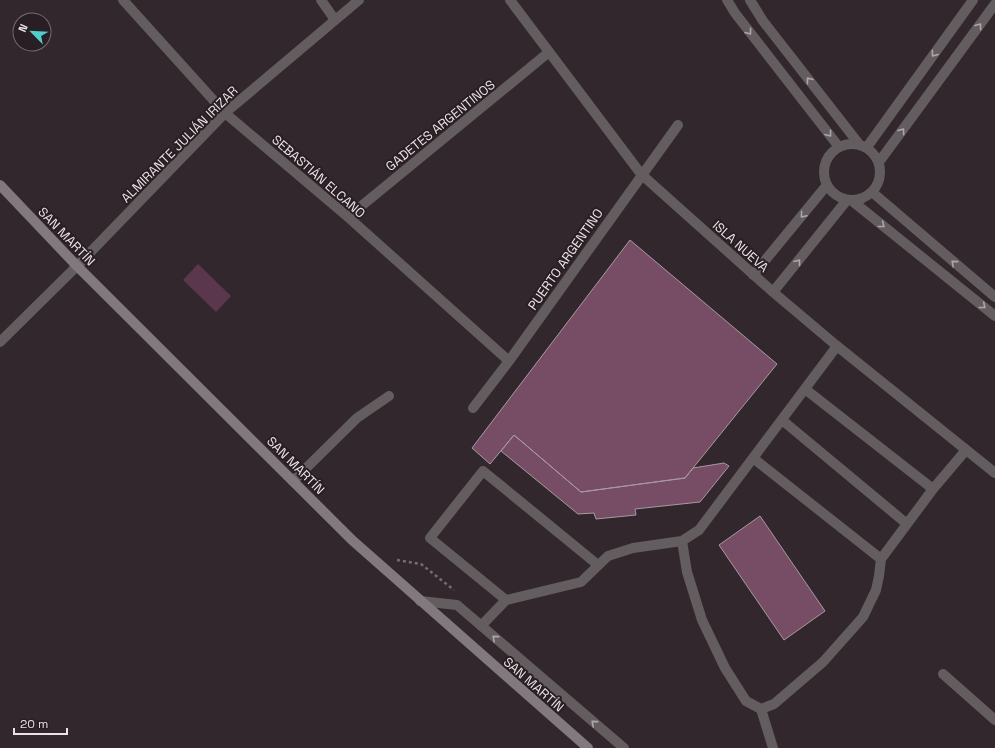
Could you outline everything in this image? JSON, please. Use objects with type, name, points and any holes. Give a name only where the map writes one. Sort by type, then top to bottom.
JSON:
[{"type":"main road","name":"SAN MARTÍN","points":[[0,185],[77,266],[352,540],[588,748]]},
{"type":"street","name":"SEBASTIÁN ELCANO","points":[[123,0],[225,113],[348,217],[509,361]]},
{"type":"street","points":[[320,0],[335,20]]},
{"type":"street","name":"ALMIRANTE JULIÁN IRIZAR","points":[[0,342],[77,266],[225,113],[359,0]]},
{"type":"street","name":"ISLA NUEVA","points":[[510,0],[641,174],[754,275],[837,346],[995,473]]},
{"type":"street","points":[[727,0],[735,13],[839,147]]},
{"type":"street","points":[[750,0],[763,21],[863,146],[879,162]]},
{"type":"street","points":[[863,146],[973,0]]},
{"type":"street","points":[[774,292],[849,200],[862,198],[872,192],[880,178],[879,162],[995,4]]},
{"type":"street","name":"GADETES ARGENTINOS","points":[[348,217],[549,52]]},
{"type":"street","name":"PUERTO ARGENTINO","points":[[473,408],[509,361],[641,174],[678,125]]},
{"type":"street","points":[[863,146],[849,144],[839,147],[828,157],[824,171],[828,185],[836,194],[849,200],[995,316]]},
{"type":"street","points":[[754,275],[828,185]]},
{"type":"street","points":[[872,192],[995,297]]},
{"type":"street","points":[[481,626],[506,600],[581,582],[608,556],[633,548],[682,541],[699,530],[837,346]]},
{"type":"street","points":[[805,389],[933,489]]},
{"type":"street","points":[[293,481],[357,418],[389,396]]},
{"type":"street","points":[[782,420],[907,524]]},
{"type":"street","points":[[760,709],[774,704],[823,662],[863,617],[876,590],[881,559],[933,489],[966,450]]},
{"type":"street","points":[[753,458],[881,559]]},
{"type":"street","points":[[506,600],[430,538],[483,471],[598,565]]},
{"type":"street","points":[[682,541],[687,572],[702,620],[725,668],[746,701],[760,709],[773,748]]},
{"type":"street","points":[[420,601],[457,605],[624,748]]},
{"type":"street","points":[[943,674],[995,720]]},
{"type":"shaded area","points":[[198,264],[231,296],[216,312],[183,280]]},
{"type":"building","points":[[630,240],[777,364],[685,478],[581,492],[514,435],[490,464],[472,448]]},
{"type":"building","points":[[514,435],[581,492],[685,478],[693,468],[724,463],[729,466],[700,502],[635,509],[636,515],[596,519],[594,513],[578,514],[501,451]]},
{"type":"building","points":[[760,516],[825,611],[784,640],[719,545]]}]
